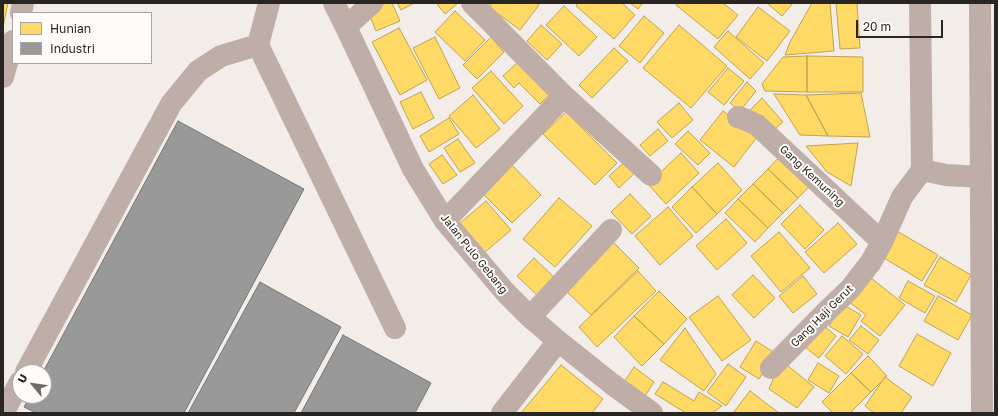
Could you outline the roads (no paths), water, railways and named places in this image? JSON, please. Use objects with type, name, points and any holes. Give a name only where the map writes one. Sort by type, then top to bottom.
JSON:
[{"type":"street","points":[[269,3],[258,45],[395,328]]},
{"type":"street","name":"Jalan Pulo Gebang","points":[[334,3],[413,169],[445,221],[506,293],[530,317],[612,384],[652,413]]},
{"type":"street","points":[[346,27],[372,3]]},
{"type":"street","points":[[472,3],[564,96],[652,175]]},
{"type":"street","points":[[920,3],[922,170],[946,175],[982,177]]},
{"type":"street","points":[[980,3],[982,413]]},
{"type":"street","points":[[3,77],[12,45]]},
{"type":"street","points":[[30,364],[171,104],[198,71],[221,56],[258,45]]},
{"type":"street","points":[[445,221],[564,96]]},
{"type":"street","name":"Gang Kemuning","points":[[738,117],[744,118],[757,125],[882,242]]},
{"type":"street","name":"Gang Haji Gerut","points":[[771,368],[850,289],[871,262],[882,242],[902,197],[922,170]]},
{"type":"street","points":[[530,317],[611,230]]},
{"type":"street","points":[[502,413],[558,341]]},
{"type":"street","points":[[3,413],[12,397]]}]
